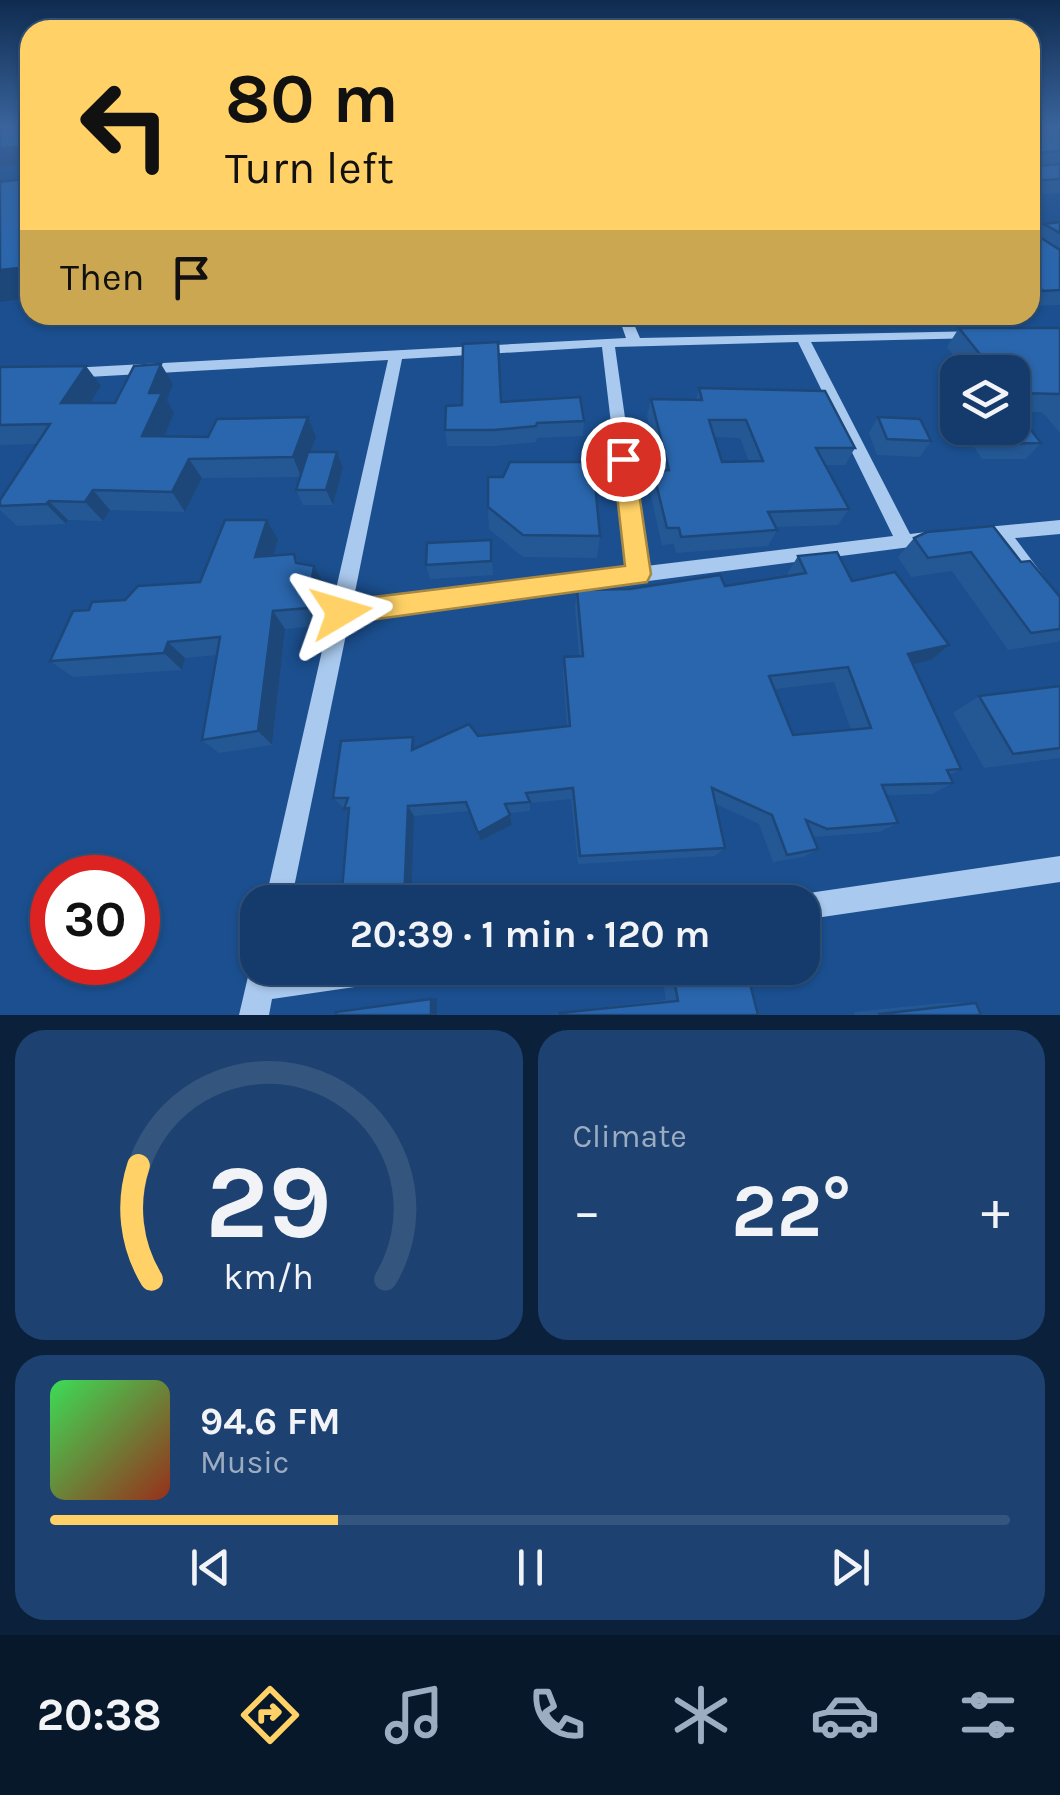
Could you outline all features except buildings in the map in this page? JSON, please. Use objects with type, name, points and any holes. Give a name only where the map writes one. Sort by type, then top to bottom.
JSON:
[{"type":"street","points":[[628,325],[634,342]]},
{"type":"street","points":[[60,373],[634,342],[1000,333]]},
{"type":"street","points":[[802,337],[905,540]]},
{"type":"street","points":[[608,344],[638,574]]},
{"type":"street","points":[[282,885],[396,356]]},
{"type":"street","points":[[341,612],[905,540],[1060,527]]},
{"type":"street","points":[[1000,533],[1060,614]]},
{"type":"street","points":[[820,904],[1060,870]]},
{"type":"street","points":[[260,990],[289,985]]},
{"type":"route","points":[[341,612],[638,574],[623,459]]}]
